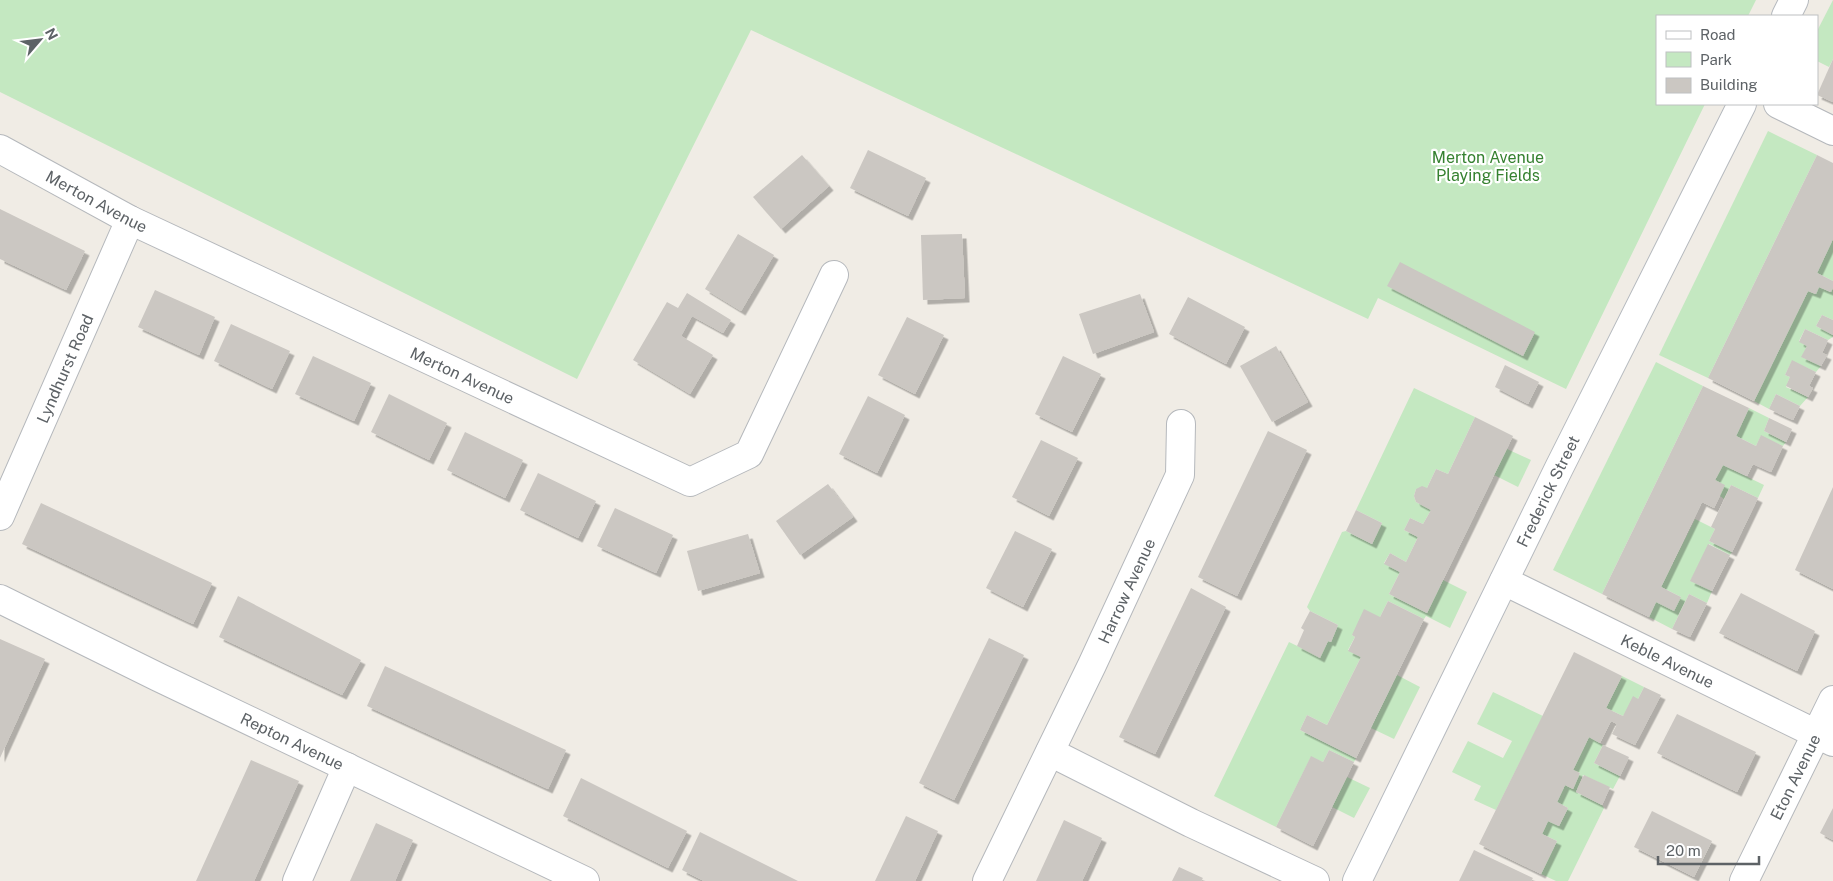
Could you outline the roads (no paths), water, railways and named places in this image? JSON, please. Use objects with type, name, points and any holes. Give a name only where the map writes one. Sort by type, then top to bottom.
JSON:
[{"type":"street","points":[[1786,15],[1794,0]]},
{"type":"street","name":"Frederick Street","points":[[1357,881],[1742,105]]},
{"type":"street","points":[[1780,105],[1833,131]]},
{"type":"street","name":"Merton Avenue","points":[[0,149],[130,220],[690,482],[749,454],[834,275]]},
{"type":"street","name":"Lyndhurst Road","points":[[0,516],[130,220]]},
{"type":"street","name":"Harrow Avenue","points":[[987,881],[1050,752],[1180,475],[1181,424]]},
{"type":"street","name":"Keble Avenue","points":[[1504,581],[1825,738]]},
{"type":"street","name":"Repton Avenue","points":[[0,599],[585,881]]},
{"type":"street","name":"Eton Avenue","points":[[1744,881],[1825,738],[1833,700]]},
{"type":"street","points":[[1050,752],[1191,823],[1315,881]]},
{"type":"street","points":[[297,881],[347,767]]},
{"type":"park label","name":"Merton Avenue Playing Fields","points":[[1488,166]]}]
